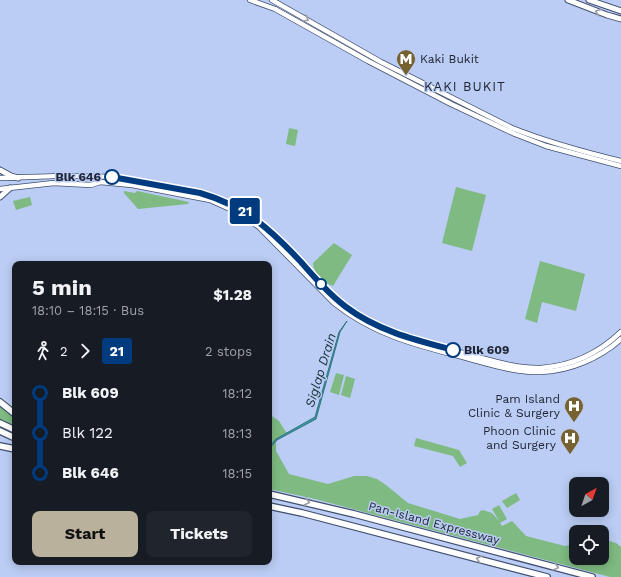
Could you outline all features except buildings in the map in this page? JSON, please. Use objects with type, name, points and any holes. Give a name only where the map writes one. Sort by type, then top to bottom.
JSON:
[{"type":"highway","points":[[568,0],[621,19]]},
{"type":"highway","points":[[589,0],[621,11]]},
{"type":"highway","points":[[0,170],[18,178]]},
{"type":"highway","points":[[0,197],[10,188]]},
{"type":"highway","points":[[0,402],[12,412]]},
{"type":"highway","points":[[0,423],[12,429]]},
{"type":"highway","points":[[0,431],[12,437]]},
{"type":"highway","points":[[0,446],[12,448]]},
{"type":"highway","name":"Pan-Island Expressway","points":[[272,495],[354,514],[592,577]]},
{"type":"highway","name":"Pan-Island Expressway","points":[[272,507],[302,513],[547,577]]},
{"type":"main road","points":[[250,0],[275,9],[368,61],[451,104],[515,134],[546,146],[621,166]]},
{"type":"main road","points":[[272,0],[381,62],[512,128],[577,150],[621,161]]},
{"type":"main road","points":[[0,178],[65,176],[112,177],[177,188],[211,196],[242,210],[256,219],[284,245],[337,300],[367,320],[409,338],[507,365],[526,368],[541,368],[571,363],[603,347],[621,332]]},
{"type":"main road","points":[[0,189],[54,183],[86,185],[100,182],[122,183],[210,200],[239,213],[259,227],[334,303],[344,311],[366,324],[408,342],[506,368],[541,372],[573,367],[590,360],[621,339]]},
{"type":"shaded area","points":[[289,128],[298,130],[295,146],[286,144]]},
{"type":"shaded area","points":[[456,187],[486,195],[472,251],[442,243]]},
{"type":"shaded area","points":[[124,191],[135,193],[137,191],[189,202],[188,204],[138,209],[124,193]]},
{"type":"shaded area","points":[[30,197],[32,205],[16,210],[13,201]]},
{"type":"shaded area","points":[[334,243],[352,255],[333,286],[326,283],[317,274],[313,267],[313,263]]},
{"type":"shaded area","points":[[540,261],[585,274],[576,311],[542,302],[537,323],[525,319]]},
{"type":"shaded area","points":[[347,321],[340,332],[316,419],[277,440],[272,446],[276,439],[315,417],[339,332]]},
{"type":"shaded area","points":[[336,373],[344,375],[339,395],[330,392]]},
{"type":"shaded area","points":[[346,376],[355,379],[350,398],[341,395]]},
{"type":"shaded area","points":[[0,405],[12,415],[12,426],[0,420]]},
{"type":"shaded area","points":[[272,416],[279,421],[287,433],[276,439],[276,451],[289,474],[328,484],[354,476],[367,476],[377,479],[408,503],[460,519],[478,515],[480,511],[483,510],[492,513],[499,521],[492,509],[499,505],[507,519],[500,523],[502,526],[512,521],[526,536],[565,546],[569,545],[569,565],[609,565],[609,541],[616,543],[621,547],[621,577],[610,577],[315,499],[272,490]]},
{"type":"shaded area","points":[[416,438],[459,450],[467,463],[460,467],[453,456],[414,446]]},
{"type":"shaded area","points":[[516,493],[520,500],[507,508],[502,501]]},
{"type":"bus line","name":"21","points":[[112,177],[200,193],[231,204],[256,219],[267,228],[337,300],[347,307],[367,320],[388,330],[409,338],[453,350]]},
{"type":"place","name":"Kaki Bukit","points":[[406,76]]},
{"type":"place","name":"Blk 646","points":[[112,177]]},
{"type":"place","name":"Blk 609","points":[[453,350]]},
{"type":"place","name":"Pam Island Clinic & Surgery","points":[[574,423]]},
{"type":"place","name":"Phoon Clinic and Surgery","points":[[570,455]]},
{"type":"district","name":"KAKI BUKIT","points":[[465,86]]},
{"type":"water label","name":"Siglap Drain","points":[[320,370]]}]
